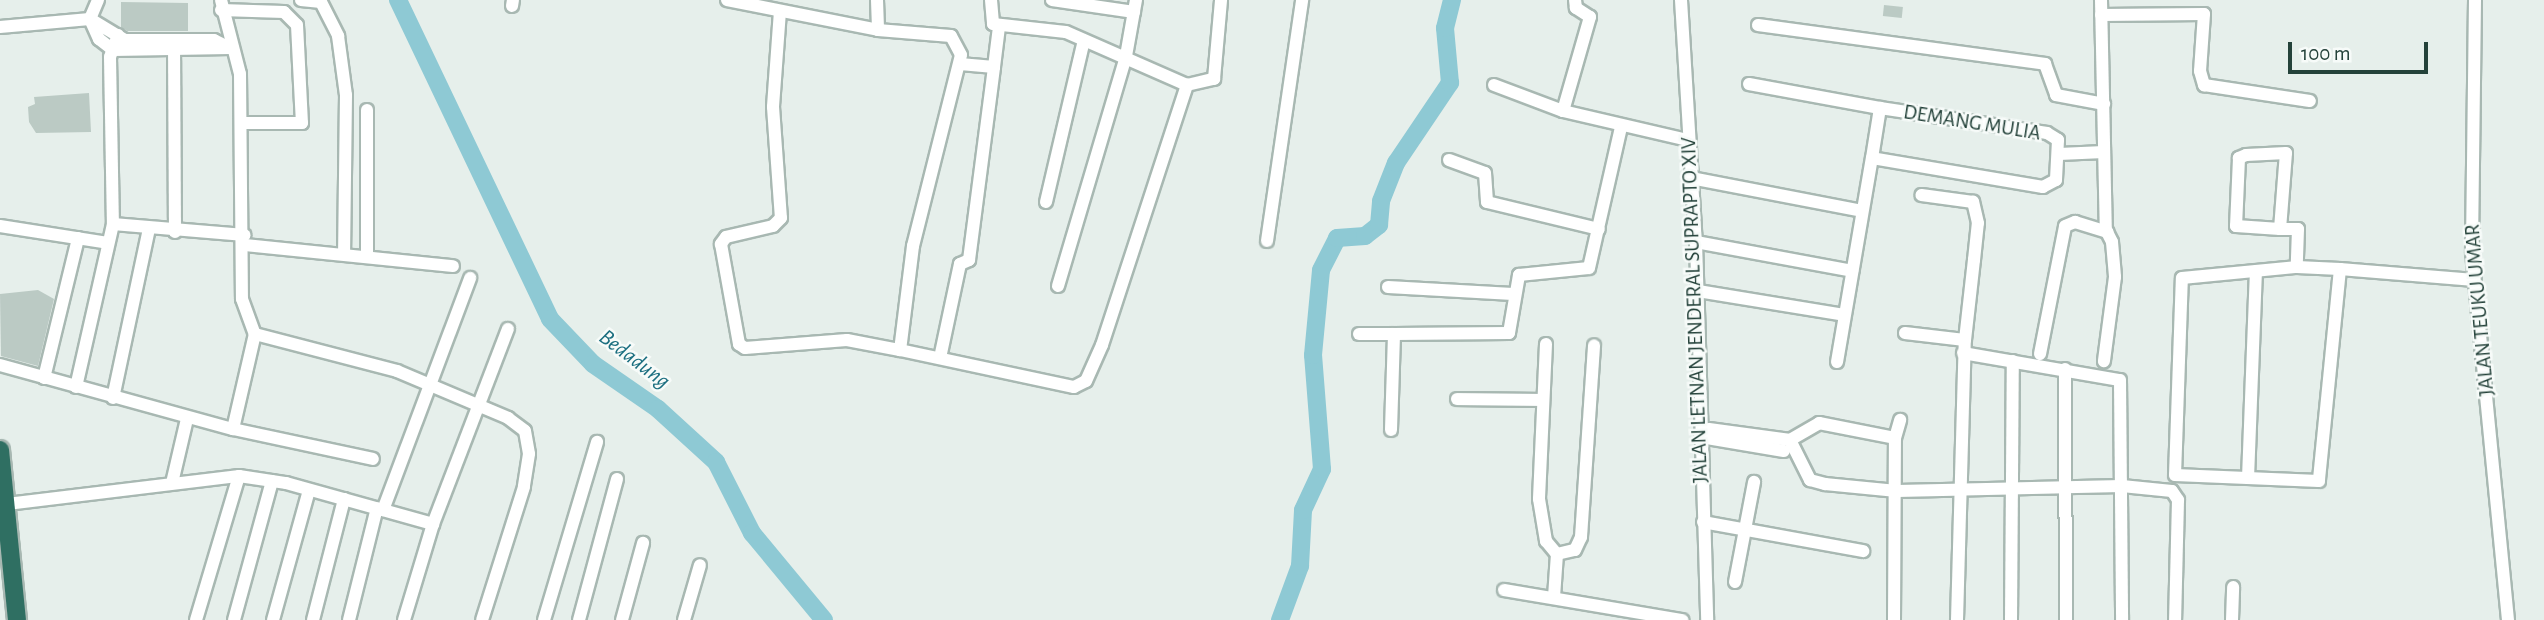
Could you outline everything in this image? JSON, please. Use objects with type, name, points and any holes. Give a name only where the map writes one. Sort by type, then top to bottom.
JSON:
[{"type":"highway","points":[[0,450],[7,504],[6,546],[17,620]]},
{"type":"street","points":[[98,0],[90,19],[99,39],[113,50],[230,48]]},
{"type":"street","points":[[301,0],[321,2],[338,36],[346,95],[344,254]]},
{"type":"street","points":[[727,0],[877,30],[951,36],[961,46],[960,64],[913,246],[900,350]]},
{"type":"street","points":[[877,0],[877,30]]},
{"type":"street","points":[[990,0],[990,20],[999,27],[1047,28],[1126,55],[1187,85],[1214,79],[1221,0]]},
{"type":"street","points":[[1052,0],[1135,6],[1126,55],[1058,286]]},
{"type":"street","points":[[1267,241],[1302,0]]},
{"type":"street","points":[[1563,111],[1590,24],[1575,0]]},
{"type":"street","name":"JALAN LETNAN JENDERAL SUPRAPTO XIV","points":[[1681,0],[1705,433],[1703,522],[1707,620]]},
{"type":"street","points":[[2101,0],[2106,231],[2111,238],[2115,277],[2104,361]]},
{"type":"street","points":[[2206,0],[2200,71],[2204,85],[2310,101]]},
{"type":"street","name":"JALAN TEUKU UMAR","points":[[2475,0],[2475,280],[2508,620]]},
{"type":"street","points":[[233,429],[254,334],[242,299],[245,240],[240,74],[230,48],[221,5],[284,12],[297,25],[302,123],[243,123]]},
{"type":"street","points":[[780,11],[773,107],[780,218],[774,226],[726,237],[721,244],[739,344],[745,348],[847,341],[1074,387],[1086,382],[1187,85]]},
{"type":"street","points":[[2101,15],[2204,14]]},
{"type":"street","points":[[0,27],[90,19],[118,35],[174,47]]},
{"type":"street","points":[[1758,25],[2045,64],[2056,95],[2104,104]]},
{"type":"street","points":[[940,358],[960,264],[969,260],[999,27]]},
{"type":"street","points":[[76,387],[113,224],[113,50],[118,35]]},
{"type":"street","points":[[1046,202],[1084,40]]},
{"type":"street","points":[[174,47],[175,232]]},
{"type":"street","points":[[960,64],[994,66]]},
{"type":"street","points":[[1749,84],[1880,108]]},
{"type":"street","points":[[1494,85],[1563,111],[1621,128],[1688,140]]},
{"type":"street","name":"DEMANG MULIA","points":[[1837,362],[1880,108],[2047,133],[2058,141],[2059,154],[2056,180],[2043,187],[1872,158]]},
{"type":"street","points":[[367,110],[367,256]]},
{"type":"street","points":[[1359,334],[1509,333],[1513,294],[1524,272],[1589,268],[1621,128]]},
{"type":"street","name":"DEMANG MULIA","points":[[2059,154],[2105,152]]},
{"type":"street","points":[[2280,229],[2286,153],[2246,155],[2239,158],[2236,226],[2280,229],[2298,229],[2297,267]]},
{"type":"street","points":[[1449,160],[1485,173],[1487,202],[1599,229]]},
{"type":"street","points":[[1691,178],[1862,211]]},
{"type":"street","points":[[1921,195],[1970,201],[1976,207],[1964,347],[1957,620]]},
{"type":"street","points":[[2040,354],[2065,226],[2075,222],[2106,231]]},
{"type":"street","points":[[113,224],[453,266]]},
{"type":"street","points":[[0,226],[108,243]]},
{"type":"street","points":[[113,398],[149,229]]},
{"type":"street","points":[[44,378],[78,238]]},
{"type":"street","points":[[1696,242],[1852,271]]},
{"type":"street","points":[[2340,269],[2319,481],[2175,475],[2180,285],[2186,277],[2297,267],[2340,269],[2475,280]]},
{"type":"street","points":[[2248,478],[2256,271]]},
{"type":"street","points":[[349,620],[380,509],[470,278]]},
{"type":"street","points":[[1388,287],[1513,294]]},
{"type":"street","points":[[1698,291],[1844,314]]},
{"type":"street","points":[[404,620],[433,524],[508,330]]},
{"type":"street","points":[[1905,333],[2013,361],[2120,380],[2122,620]]},
{"type":"street","points":[[254,334],[428,384],[525,431],[529,454],[511,536],[482,620]]},
{"type":"street","points":[[1391,430],[1394,334]]},
{"type":"street","points":[[1546,344],[1540,400],[1541,524],[1558,554],[1554,597]]},
{"type":"street","points":[[1558,554],[1575,550],[1581,537],[1594,345]]},
{"type":"street","points":[[2011,620],[2013,361]]},
{"type":"street","points":[[0,365],[187,419],[373,459]]},
{"type":"street","points":[[2066,369],[2066,620]]},
{"type":"street","points":[[1457,399],[1540,400]]},
{"type":"street","points":[[172,482],[187,419]]},
{"type":"street","points":[[1894,620],[1895,438],[1900,420]]},
{"type":"street","points":[[1705,433],[1787,446],[1819,424],[1895,438]]},
{"type":"street","points":[[544,620],[597,442]]},
{"type":"street","points":[[1787,446],[1810,480],[1896,491],[2011,491],[2122,486],[2176,495],[2175,620]]},
{"type":"street","points":[[7,504],[239,476],[309,489],[433,524]]},
{"type":"street","points":[[196,620],[239,476]]},
{"type":"street","points":[[579,620],[617,479]]},
{"type":"street","points":[[234,620],[272,481]]},
{"type":"street","points":[[1735,582],[1754,482]]},
{"type":"street","points":[[273,620],[309,489]]},
{"type":"street","points":[[313,620],[344,499]]},
{"type":"street","points":[[1703,522],[1863,551]]},
{"type":"street","points":[[622,620],[643,543]]},
{"type":"street","points":[[684,620],[700,565]]},
{"type":"street","points":[[2232,620],[2233,587]]},
{"type":"street","points":[[1504,590],[1554,597],[1618,615],[1682,620]]},
{"type":"building","points":[[121,2],[188,3],[188,31],[127,31],[121,27]]},
{"type":"building","points":[[1884,5],[1903,7],[1902,18],[1883,16]]},
{"type":"building","points":[[89,93],[91,132],[36,133],[29,122],[28,107],[35,104],[34,97]]},
{"type":"building","points":[[38,290],[54,299],[38,366],[1,356],[0,294]]},
{"type":"waterway","name":"Bedadung","points":[[398,0],[550,319],[593,364],[658,409],[716,462],[752,533],[824,620]]},
{"type":"waterway","points":[[1280,620],[1300,566],[1303,510],[1322,469],[1313,355],[1321,270],[1337,238],[1365,236],[1379,225],[1381,201],[1396,163],[1450,83],[1445,28],[1452,0]]}]
